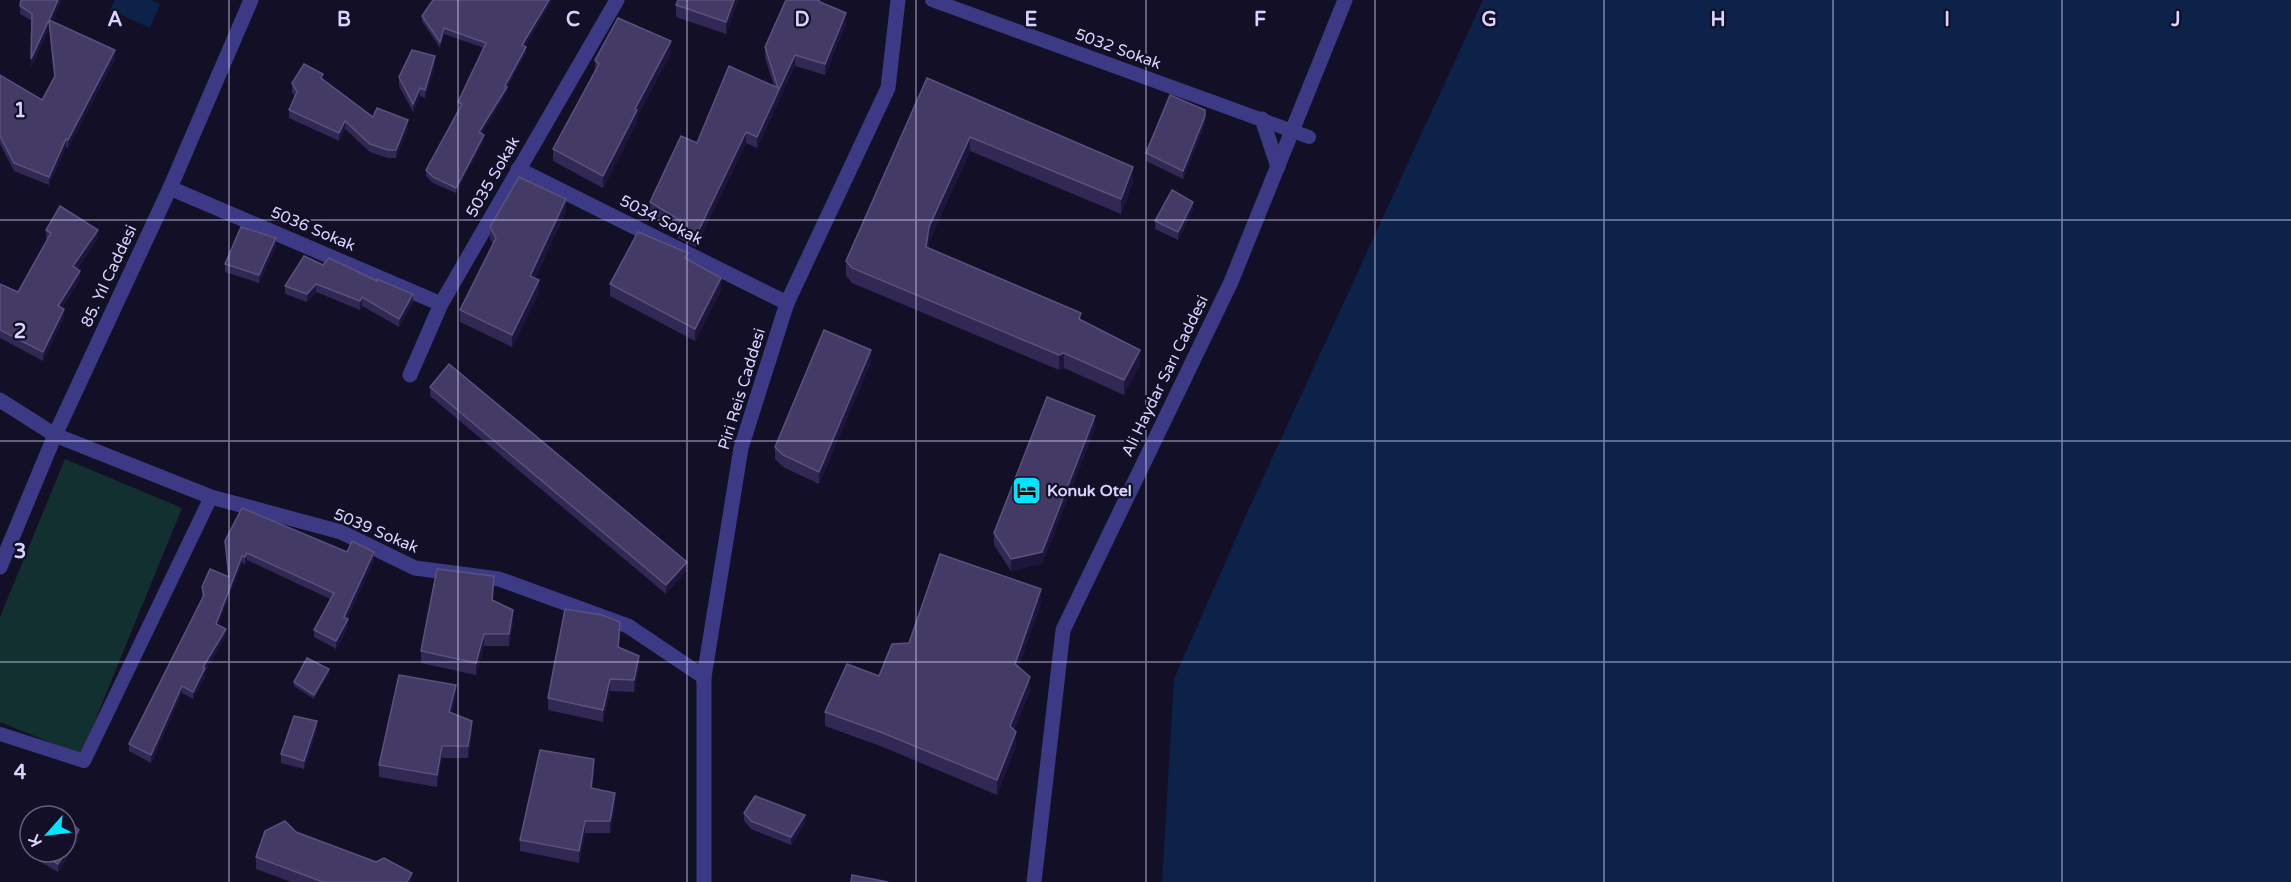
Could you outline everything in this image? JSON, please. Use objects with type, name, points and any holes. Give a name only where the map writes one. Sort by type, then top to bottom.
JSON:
[{"type":"street","name":"85. Yıl Caddesi","points":[[0,567],[55,435],[170,188],[251,0]]},
{"type":"street","name":"5035 Sokak","points":[[410,375],[441,304],[617,0]]},
{"type":"street","name":"Piri Reis Caddesi","points":[[704,882],[704,676],[741,448],[788,303],[888,88],[898,0]]},
{"type":"street","name":"Ali Haydar Sarı Caddesi","points":[[1034,882],[1063,630],[1231,282],[1345,0]]},
{"type":"street","points":[[1262,119],[1278,167]]},
{"type":"street","name":"5034 Sokak","points":[[518,169],[788,303]]},
{"type":"street","name":"5036 Sokak","points":[[170,188],[441,304]]},
{"type":"street","name":"5039 Sokak","points":[[0,399],[55,435],[211,497],[341,532],[416,568],[510,582],[628,626],[704,676]]},
{"type":"lane","name":"5032 Sokak","points":[[932,0],[1309,137]]},
{"type":"lane","points":[[0,734],[84,761],[211,497]]},
{"type":"green space","points":[[65,459],[182,508],[81,755],[0,722],[0,617]]},
{"type":"water","points":[[115,0],[151,0],[160,4],[150,28],[110,10]]},
{"type":"water","points":[[1483,0],[2291,0],[2291,882],[1162,882],[1174,679],[1251,504]]},
{"type":"building","points":[[21,0],[58,0],[31,59],[32,14],[20,6]]},
{"type":"building","points":[[433,0],[549,0],[522,45],[526,47],[505,86],[507,87],[479,132],[484,135],[456,188],[433,177],[426,170],[462,104],[458,102],[486,43],[444,28],[440,42],[422,16]]},
{"type":"building","points":[[678,0],[734,0],[726,22],[676,5]]},
{"type":"building","points":[[786,0],[819,0],[846,13],[825,64],[795,55],[757,137],[746,132],[696,236],[678,227],[681,221],[650,202],[681,136],[697,143],[729,66],[778,88],[765,47]]},
{"type":"building","points":[[618,18],[671,41],[603,176],[553,149],[599,64],[595,60]]},
{"type":"building","points":[[49,20],[115,50],[68,140],[66,139],[49,177],[14,163],[0,136],[0,75],[42,100],[55,76]]},
{"type":"building","points":[[412,50],[435,56],[425,90],[420,88],[413,104],[399,77]]},
{"type":"building","points":[[304,64],[323,74],[321,78],[373,117],[377,108],[408,120],[396,150],[370,144],[345,121],[339,133],[289,110],[297,92],[292,83]]},
{"type":"building","points":[[927,78],[1133,167],[1121,199],[970,137],[929,227],[926,247],[1081,313],[1079,319],[1140,350],[1124,380],[1064,353],[1059,355],[852,268],[846,261]]},
{"type":"building","points":[[1170,95],[1205,110],[1205,116],[1183,171],[1146,153]]},
{"type":"building","points":[[519,177],[566,199],[530,276],[539,280],[512,335],[460,310],[496,238],[490,227]]},
{"type":"building","points":[[1172,190],[1193,202],[1178,232],[1155,221]]},
{"type":"building","points":[[60,206],[98,230],[73,266],[80,271],[58,306],[64,309],[43,352],[0,330],[0,284],[18,292],[51,233],[46,230]]},
{"type":"building","points":[[241,227],[276,238],[259,275],[225,264]]},
{"type":"building","points":[[638,232],[688,253],[685,258],[721,278],[695,329],[610,284]]},
{"type":"building","points":[[304,256],[323,265],[329,258],[377,281],[377,279],[413,294],[399,319],[362,297],[360,301],[316,284],[307,294],[285,286]]},
{"type":"building","points":[[824,330],[871,350],[819,472],[783,455],[775,447]]},
{"type":"building","points":[[449,364],[687,562],[666,585],[430,387]]},
{"type":"building","points":[[1047,397],[1095,416],[1042,552],[1011,559],[994,533]]},
{"type":"building","points":[[242,508],[347,552],[352,541],[374,552],[344,617],[348,619],[336,641],[314,630],[334,593],[247,553],[245,557],[242,556],[216,624],[226,629],[203,667],[205,668],[193,692],[182,686],[151,755],[129,744],[204,595],[202,587],[210,569],[229,577],[225,541]]},
{"type":"building","points":[[940,554],[1041,589],[1015,664],[1030,677],[1010,726],[1016,732],[997,780],[825,712],[847,664],[879,676],[892,644],[909,643]]},
{"type":"building","points":[[437,569],[494,576],[492,600],[513,610],[509,634],[484,634],[476,663],[421,651]]},
{"type":"building","points":[[565,609],[602,615],[620,622],[618,647],[639,656],[634,680],[610,679],[603,710],[548,698]]},
{"type":"building","points":[[307,658],[329,669],[314,695],[294,682]]},
{"type":"building","points":[[399,675],[456,685],[449,712],[472,721],[468,746],[442,746],[437,775],[379,765]]},
{"type":"building","points":[[294,716],[317,721],[304,761],[281,754]]},
{"type":"building","points":[[540,750],[594,759],[591,788],[615,793],[610,821],[585,821],[579,851],[520,840]]},
{"type":"building","points":[[755,796],[805,815],[791,837],[751,821],[744,813]]},
{"type":"building","points":[[285,821],[296,832],[376,862],[384,858],[412,873],[407,882],[323,882],[256,857],[265,831]]},
{"type":"building","points":[[852,875],[888,882],[851,882]]},
{"type":"place","name":"Konuk Otel","points":[[1026,491]]}]
